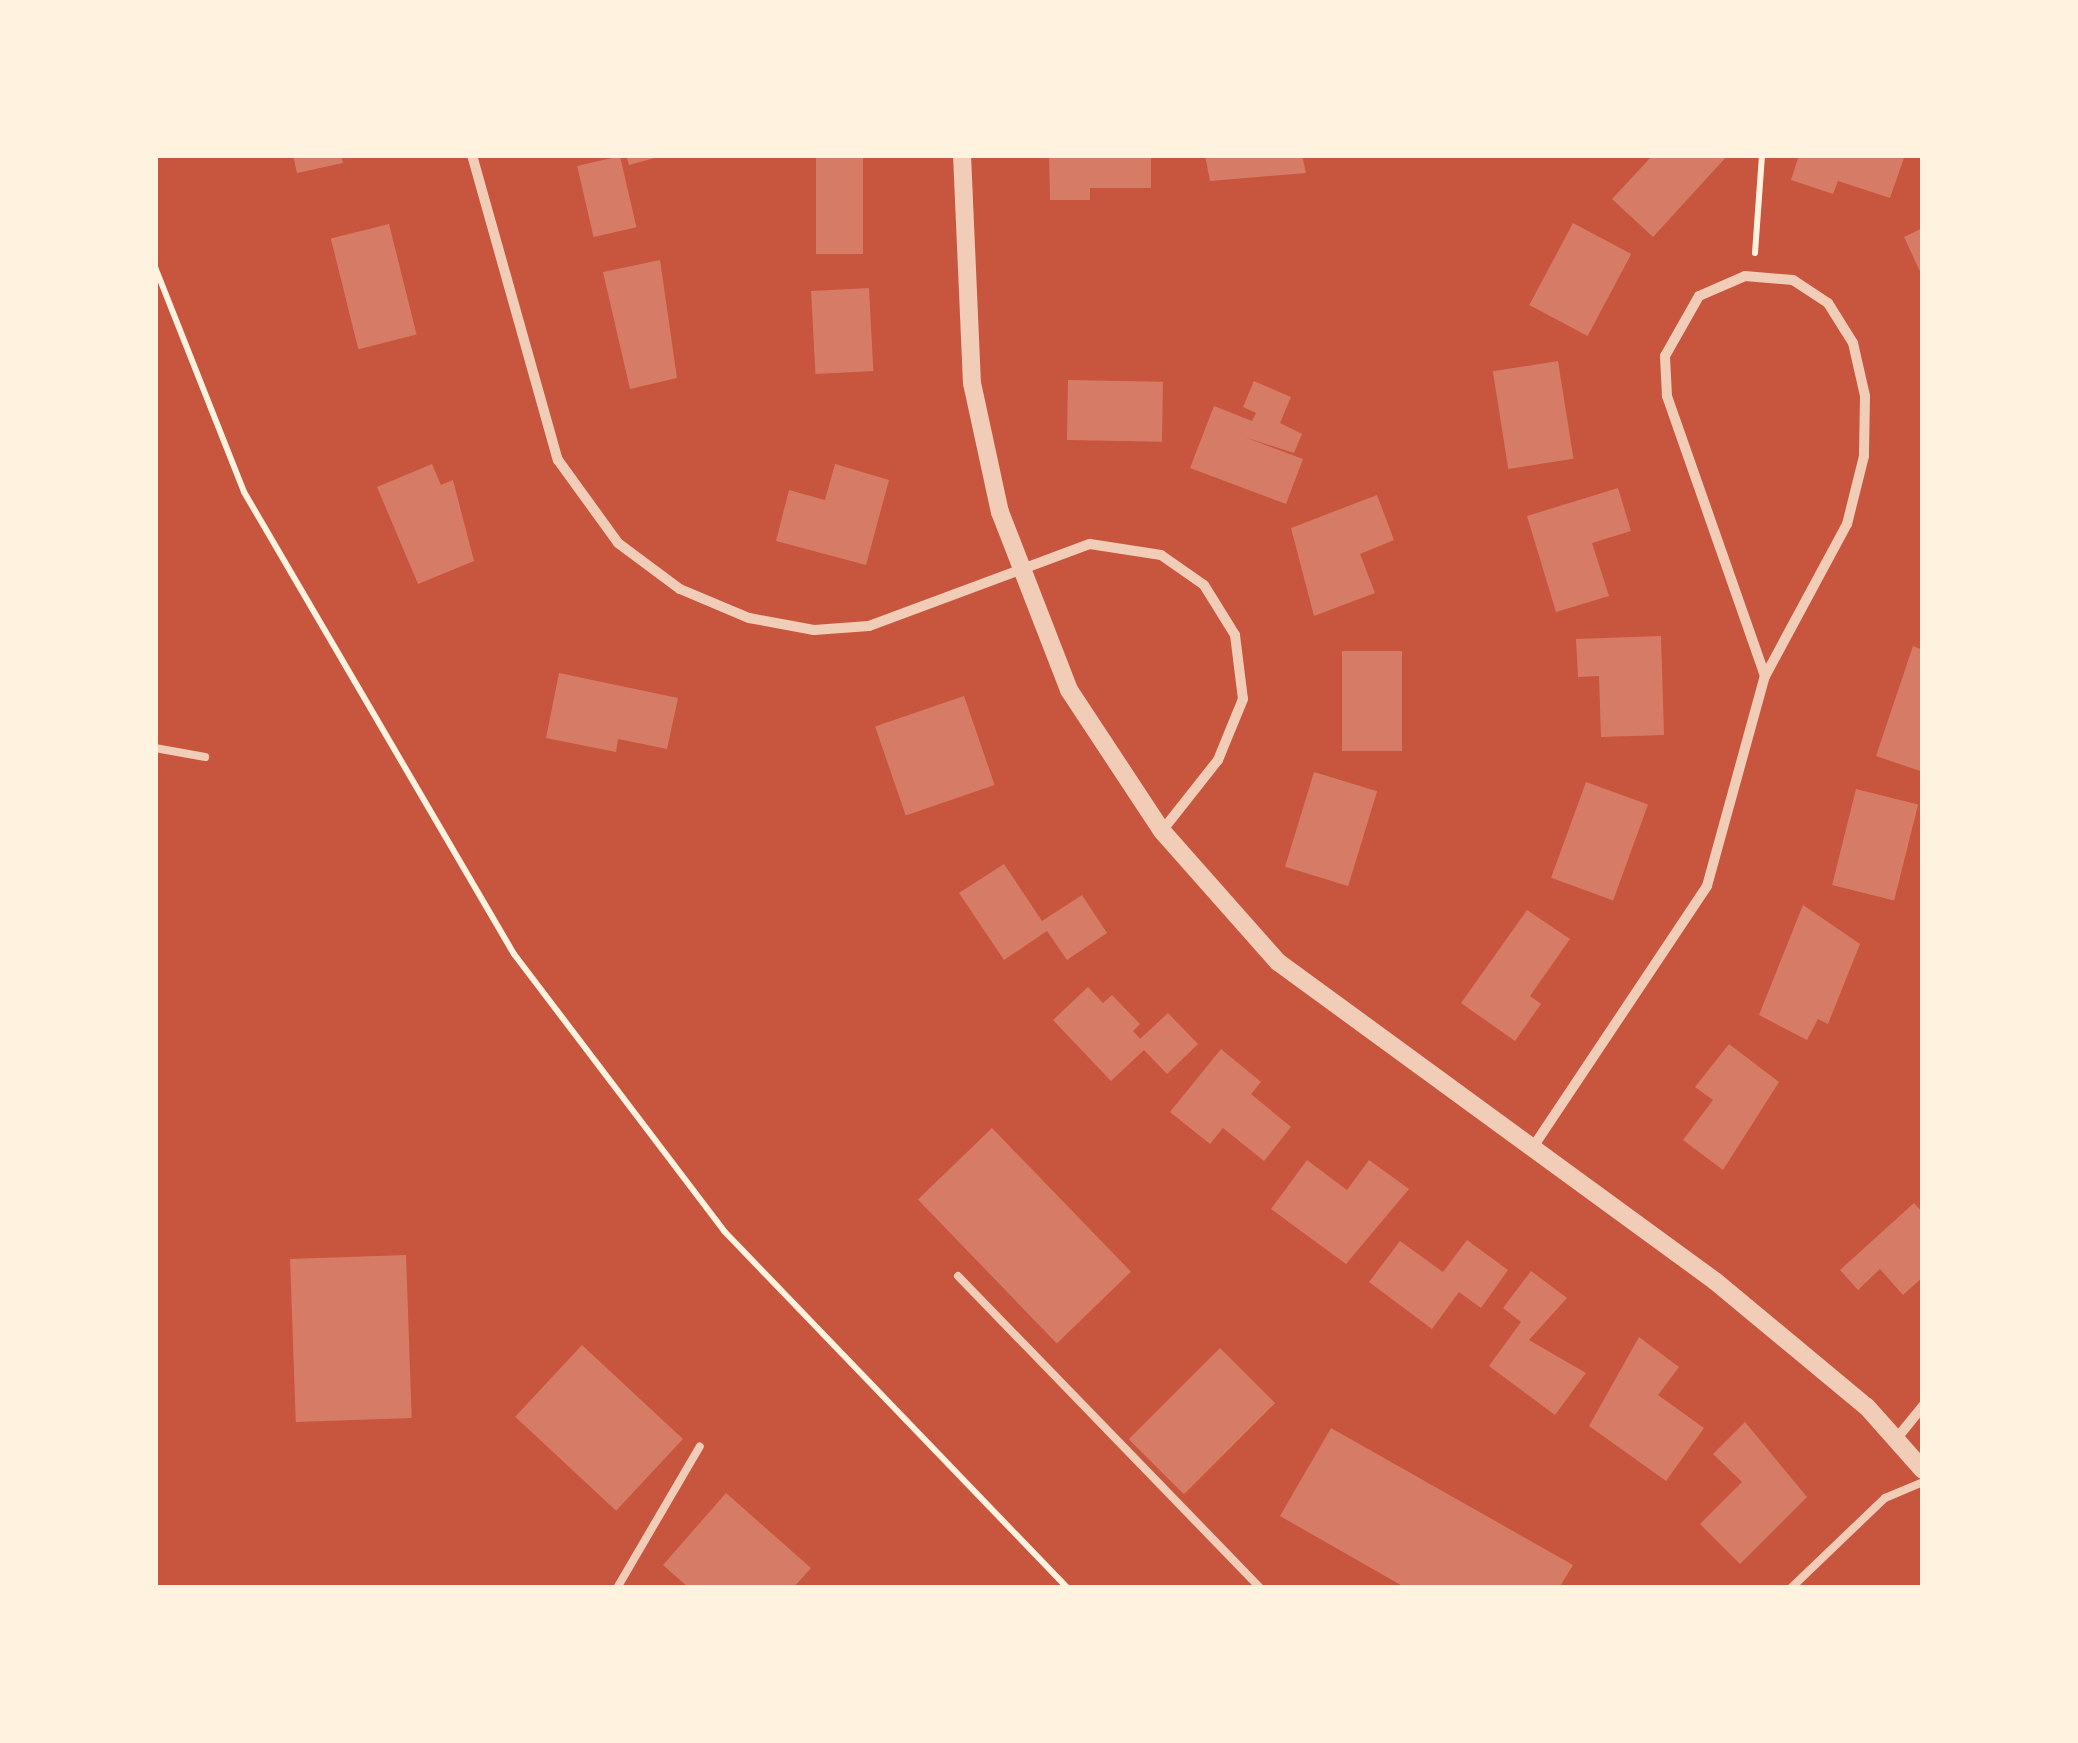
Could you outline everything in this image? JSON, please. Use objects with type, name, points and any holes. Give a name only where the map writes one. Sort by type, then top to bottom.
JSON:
[{"type":"street","points":[[472,155],[558,460],[588,510],[656,574],[749,618],[814,630],[868,626],[1022,575],[1090,544],[1122,544],[1183,567],[1223,611],[1243,699],[1218,760],[1162,832]]},
{"type":"street","points":[[962,155],[972,383],[1022,575],[1069,690],[1162,832],[1278,962],[1530,1150],[1715,1280],[1898,1438],[1923,1470]]},
{"type":"street","points":[[1530,1150],[1707,886],[1766,676],[1847,524],[1864,456],[1865,396],[1852,344],[1828,303],[1793,280],[1753,276],[1699,296],[1665,356],[1667,396],[1766,676]]},
{"type":"street","points":[[1898,1438],[1923,1406]]},
{"type":"lane","points":[[155,748],[206,756]]},
{"type":"lane","points":[[958,1276],[1260,1588]]},
{"type":"lane","points":[[617,1588],[700,1446]]},
{"type":"lane","points":[[1790,1588],[1885,1498],[1923,1482]]},
{"type":"path","points":[[1753,276],[1762,155]]},
{"type":"path","points":[[155,267],[244,492],[514,954],[724,1231],[1067,1588]]},
{"type":"building","points":[[293,155],[341,155],[343,163],[297,173]]},
{"type":"building","points":[[626,155],[662,155],[662,156],[629,165]]},
{"type":"building","points":[[816,155],[863,155],[863,254],[816,254]]},
{"type":"building","points":[[1049,155],[1151,155],[1151,188],[1090,188],[1090,200],[1050,200]]},
{"type":"building","points":[[1205,155],[1302,155],[1306,173],[1210,181]]},
{"type":"building","points":[[1653,155],[1728,155],[1653,237],[1612,199]]},
{"type":"building","points":[[1799,155],[1905,155],[1890,198],[1838,181],[1833,194],[1791,180]]},
{"type":"building","points":[[620,156],[636,227],[594,237],[577,166]]},
{"type":"building","points":[[1573,223],[1631,254],[1588,336],[1529,305]]},
{"type":"building","points":[[389,224],[417,335],[358,349],[331,239]]},
{"type":"building","points":[[1923,228],[1923,278],[1904,237]]},
{"type":"building","points":[[660,260],[677,378],[630,389],[603,272]]},
{"type":"building","points":[[869,288],[873,371],[815,374],[811,291]]},
{"type":"building","points":[[1558,361],[1573,459],[1508,469],[1493,371]]},
{"type":"building","points":[[1068,380],[1163,382],[1162,442],[1067,440]]},
{"type":"building","points":[[1254,381],[1291,397],[1280,423],[1302,434],[1294,453],[1244,437],[1303,459],[1286,504],[1190,468],[1214,406],[1252,421],[1256,413],[1243,407]]},
{"type":"building","points":[[432,464],[441,485],[453,480],[474,561],[418,584],[377,487]]},
{"type":"building","points":[[835,464],[889,480],[866,565],[776,541],[789,490],[825,500]]},
{"type":"building","points":[[1618,488],[1631,531],[1592,543],[1609,596],[1556,612],[1527,516]]},
{"type":"building","points":[[1377,495],[1394,540],[1360,554],[1375,593],[1314,616],[1291,528]]},
{"type":"building","points":[[1661,636],[1664,735],[1601,737],[1599,676],[1578,677],[1576,639]]},
{"type":"building","points":[[1913,646],[1923,650],[1923,772],[1876,756]]},
{"type":"building","points":[[1342,651],[1402,651],[1402,751],[1342,751]]},
{"type":"building","points":[[559,673],[678,698],[667,749],[618,739],[616,752],[546,738]]},
{"type":"building","points":[[964,696],[995,785],[906,815],[875,727]]},
{"type":"building","points":[[1314,772],[1377,791],[1348,886],[1285,867]]},
{"type":"building","points":[[1586,782],[1648,805],[1613,900],[1551,878]]},
{"type":"building","points":[[1856,789],[1918,804],[1894,901],[1832,885]]},
{"type":"building","points":[[1004,864],[1042,921],[1082,895],[1107,933],[1067,960],[1047,931],[1004,960],[959,893]]},
{"type":"building","points":[[1803,905],[1860,944],[1828,1024],[1818,1019],[1807,1040],[1759,1015]]},
{"type":"building","points":[[1527,910],[1570,939],[1530,996],[1541,1004],[1515,1041],[1461,1003]]},
{"type":"building","points":[[1088,987],[1103,1003],[1112,995],[1140,1024],[1133,1031],[1140,1039],[1168,1013],[1198,1044],[1167,1074],[1144,1050],[1111,1081],[1053,1020]]},
{"type":"building","points":[[1729,1044],[1779,1082],[1723,1170],[1683,1140],[1713,1100],[1695,1087]]},
{"type":"building","points":[[1221,1049],[1261,1082],[1251,1094],[1291,1127],[1264,1161],[1223,1128],[1210,1144],[1170,1112]]},
{"type":"building","points":[[992,1128],[1131,1272],[1057,1343],[918,1200]]},
{"type":"building","points":[[1307,1160],[1347,1190],[1369,1160],[1409,1189],[1346,1264],[1271,1209]]},
{"type":"building","points":[[1914,1203],[1923,1213],[1923,1277],[1903,1295],[1880,1269],[1858,1290],[1840,1270]]},
{"type":"building","points":[[1467,1240],[1508,1270],[1481,1308],[1459,1292],[1432,1329],[1369,1282],[1400,1241],[1443,1272]]},
{"type":"building","points":[[406,1255],[412,1418],[296,1422],[290,1259]]},
{"type":"building","points":[[1531,1271],[1567,1298],[1529,1340],[1586,1373],[1555,1415],[1489,1366],[1521,1322],[1503,1308]]},
{"type":"building","points":[[1639,1337],[1679,1367],[1658,1395],[1704,1428],[1666,1481],[1589,1426]]},
{"type":"building","points":[[582,1345],[683,1439],[616,1511],[515,1417]]},
{"type":"building","points":[[1220,1348],[1275,1403],[1184,1494],[1129,1439]]},
{"type":"building","points":[[1745,1422],[1807,1497],[1740,1564],[1700,1524],[1742,1482],[1713,1454]]},
{"type":"building","points":[[1331,1428],[1573,1565],[1559,1588],[1406,1588],[1280,1516]]},
{"type":"building","points":[[726,1493],[811,1568],[793,1588],[689,1588],[663,1565]]}]
